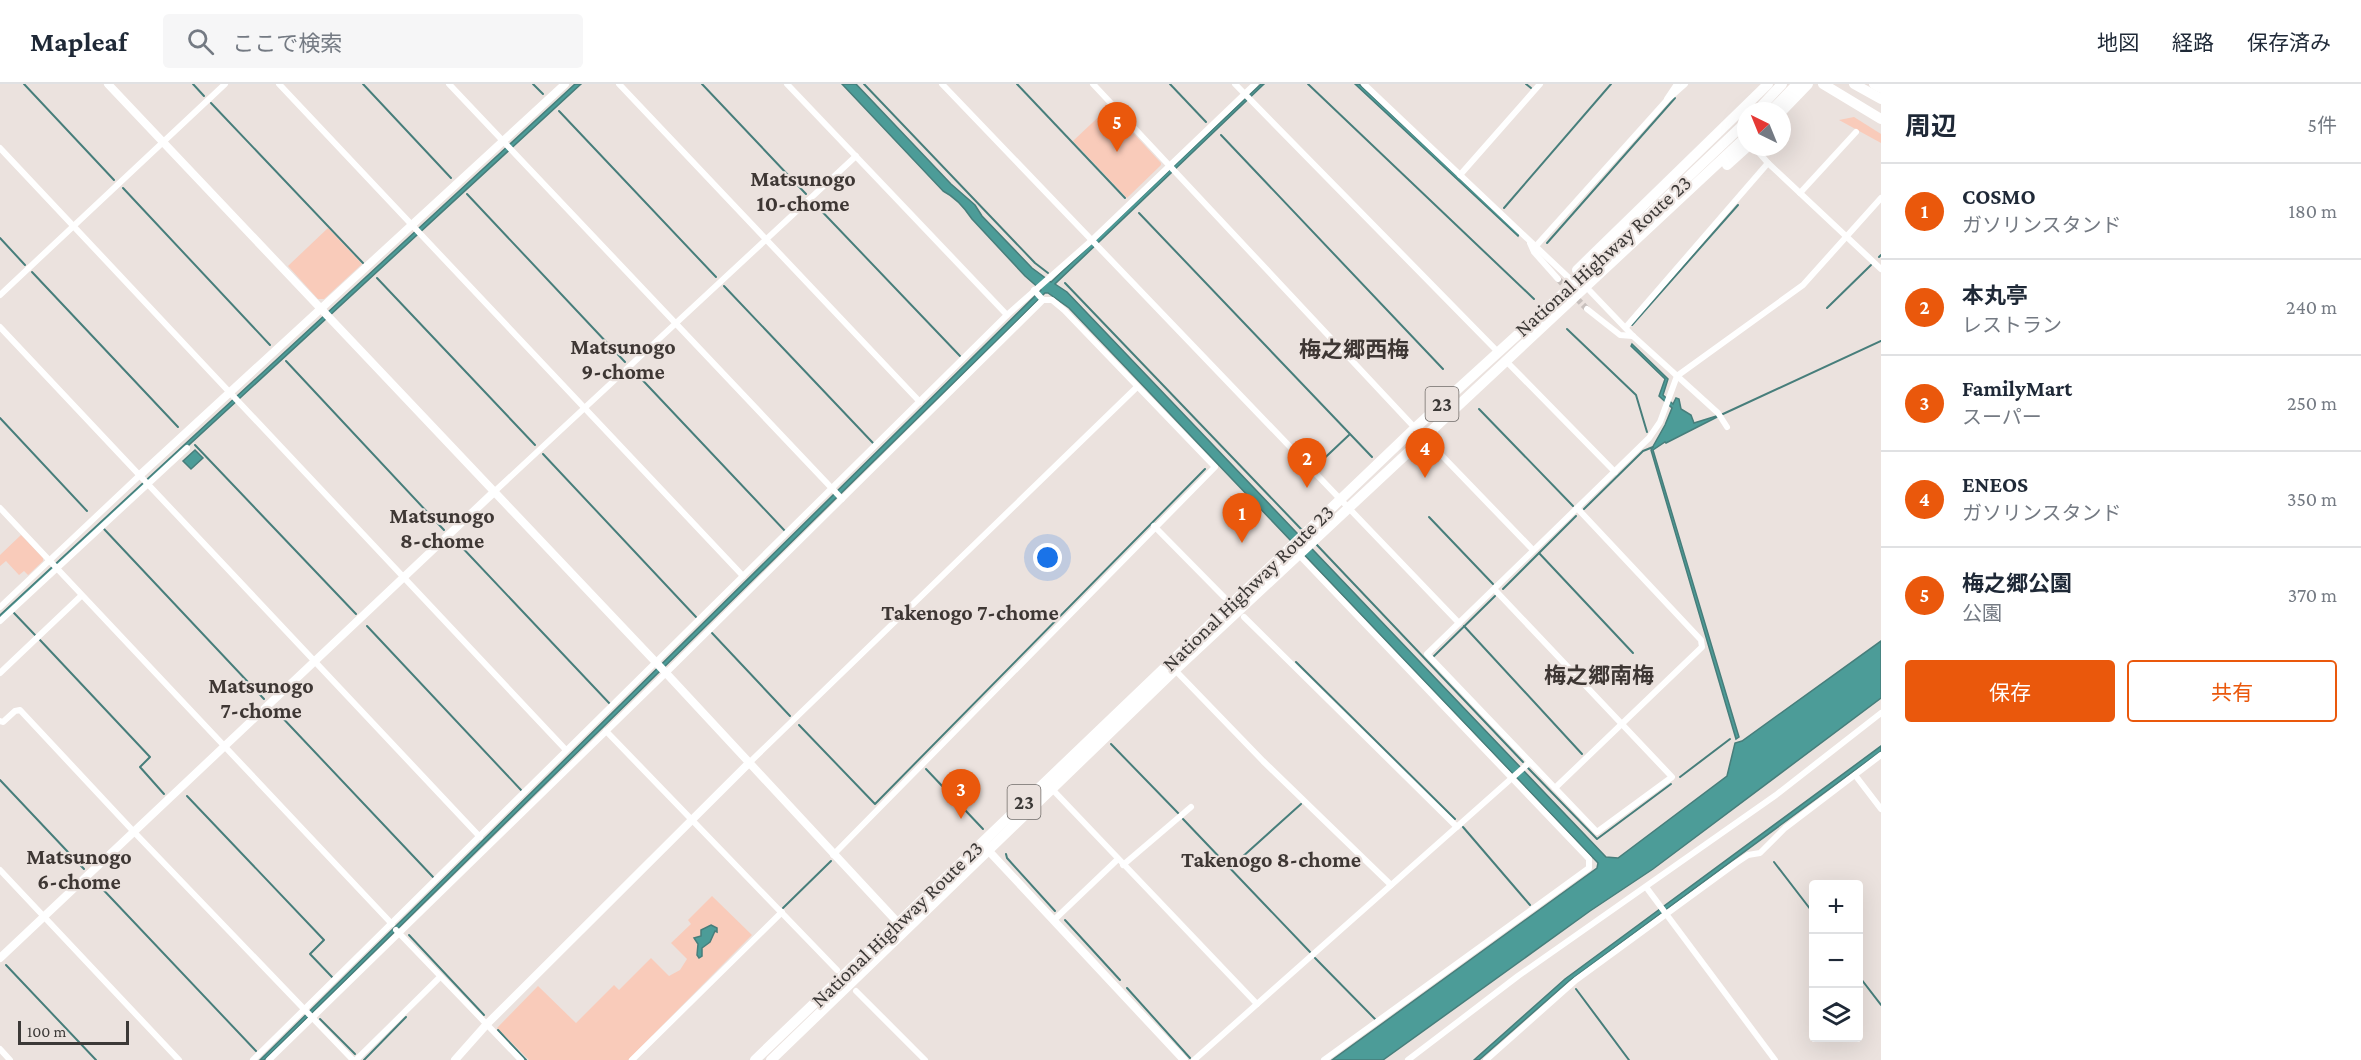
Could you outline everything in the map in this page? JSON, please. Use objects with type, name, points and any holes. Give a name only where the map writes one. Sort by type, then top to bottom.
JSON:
[{"type":"highway","points":[[1502,356],[1514,330],[1768,84]]},
{"type":"highway","points":[[1765,102],[1782,84]]},
{"type":"highway","points":[[1780,102],[1797,84]]},
{"type":"highway","points":[[1791,102],[1808,84]]},
{"type":"highway","points":[[1823,84],[1881,119]]},
{"type":"highway","points":[[1854,84],[1881,99]]},
{"type":"highway","points":[[1866,84],[1881,94]]},
{"type":"highway","points":[[1874,84],[1881,85]]},
{"type":"highway","name":"National Highway Route 23","points":[[755,1060],[897,922],[1052,789],[1311,534],[1548,313],[1737,131]]},
{"type":"highway","name":"National Highway Route 23","points":[[1548,313],[1646,232],[1737,146]]},
{"type":"highway","points":[[1502,356],[1556,321],[1737,156]]},
{"type":"highway","name":"National Highway Route 23","points":[[771,1060],[906,931],[985,847],[1296,550]]},
{"type":"street","points":[[108,84],[666,673],[748,764],[906,931]]},
{"type":"street","points":[[0,295],[225,84]]},
{"type":"street","points":[[279,84],[743,576]]},
{"type":"street","points":[[449,84],[842,499]]},
{"type":"street","points":[[0,621],[56,569],[231,393],[324,313],[565,84]]},
{"type":"street","points":[[619,84],[920,402]]},
{"type":"street","points":[[788,84],[1007,315]]},
{"type":"street","points":[[942,84],[1459,623]]},
{"type":"street","points":[[1093,84],[1419,432],[1533,550]]},
{"type":"street","points":[[1235,84],[1615,472]]},
{"type":"street","points":[[253,1060],[1007,315],[1093,244],[1247,96],[1255,84]]},
{"type":"street","points":[[1364,84],[1569,278]]},
{"type":"street","points":[[1667,100],[1677,84]]},
{"type":"street","points":[[1536,246],[1667,100],[1685,84]]},
{"type":"street","points":[[1460,175],[1537,85]]},
{"type":"street","points":[[1800,193],[1856,132]]},
{"type":"street","points":[[0,148],[566,750]]},
{"type":"street","points":[[0,958],[494,492],[856,156]]},
{"type":"street","points":[[1762,156],[1881,269]]},
{"type":"street","points":[[1626,327],[1768,163]]},
{"type":"street","points":[[1495,590],[1672,777],[1597,832],[1556,788],[1527,765],[1427,654],[1649,438],[1660,422],[1677,376],[1803,285],[1881,198]]},
{"type":"street","points":[[1528,239],[1534,252],[1558,279]]},
{"type":"street","points":[[833,855],[1154,526],[1215,467],[1064,310],[1052,300],[1043,299],[1036,290]]},
{"type":"street","points":[[1590,291],[1633,336],[1718,413],[1727,428]]},
{"type":"street","points":[[269,1060],[666,673],[1043,299]]},
{"type":"street","points":[[1587,309],[1620,335],[1633,336]]},
{"type":"street","points":[[0,327],[480,837]]},
{"type":"street","points":[[454,1060],[486,1025],[748,764],[1137,387]]},
{"type":"street","points":[[0,607],[49,561],[144,480],[186,448]]},
{"type":"street","points":[[0,508],[520,1060]]},
{"type":"street","points":[[1556,788],[1702,647],[1701,640],[1577,508]]},
{"type":"street","points":[[1154,526],[1224,597]]},
{"type":"street","points":[[1296,550],[1589,859],[1589,868],[1324,1060]]},
{"type":"street","points":[[0,673],[81,596]]},
{"type":"street","points":[[1244,617],[1456,827]]},
{"type":"street","points":[[1174,670],[1263,761],[1391,885]]},
{"type":"street","points":[[0,721],[3,722],[15,711],[20,710],[311,1018],[355,1060],[440,977]]},
{"type":"street","points":[[1408,1060],[1518,976],[1776,795],[1881,713]]},
{"type":"street","points":[[606,731],[837,970]]},
{"type":"street","points":[[1486,1060],[1576,980],[1664,912],[1748,855],[1760,853],[1785,828],[1881,755]]},
{"type":"street","points":[[1194,1060],[1527,765]]},
{"type":"street","points":[[1855,775],[1881,809]]},
{"type":"street","points":[[1052,789],[1257,1004]]},
{"type":"street","points":[[1054,920],[1121,862],[1191,807]]},
{"type":"street","points":[[985,847],[1184,1060]]},
{"type":"street","points":[[0,870],[179,1060]]},
{"type":"street","points":[[1646,887],[1775,1060]]},
{"type":"street","points":[[632,1060],[782,912]]},
{"type":"street","points":[[856,991],[925,1060]]},
{"type":"street","points":[[0,1049],[10,1060]]},
{"type":"shaded area","points":[[1109,107],[1161,163],[1127,198],[1073,141]]},
{"type":"shaded area","points":[[1854,117],[1881,134],[1881,143],[1839,120]]},
{"type":"shaded area","points":[[328,228],[362,264],[324,299],[318,299],[288,266]]},
{"type":"shaded area","points":[[21,535],[43,558],[43,561],[28,575],[24,571],[19,575],[6,561],[0,566],[0,555]]},
{"type":"shaded area","points":[[712,896],[752,935],[628,1060],[529,1060],[497,1028],[538,986],[576,1023],[614,985],[619,990],[651,958],[669,976],[680,970],[687,959],[671,943],[691,924],[688,920]]},
{"type":"water","points":[[575,84],[581,84],[0,619],[0,615]]},
{"type":"water","points":[[842,84],[856,84],[951,184],[975,205],[982,216],[1032,268],[1051,282],[1261,84],[1264,84],[1055,284],[1067,292],[1606,857],[1618,858],[1727,776],[1735,743],[1742,741],[1881,641],[1881,698],[1653,869],[1590,911],[1383,1060],[1332,1060],[1597,868],[1598,863],[1069,308],[1045,293],[264,1060],[260,1060],[1041,290]]},
{"type":"water","points":[[1355,84],[1359,84],[1519,234],[1518,236]]},
{"type":"water","points":[[1632,344],[1668,379],[1663,395],[1673,404],[1676,398],[1679,399],[1681,409],[1691,415],[1694,423],[1723,414],[1653,450],[1739,737],[1736,739],[1651,450],[1672,408],[1659,396],[1665,379],[1631,346]]},
{"type":"water","points":[[195,450],[203,458],[191,469],[183,461]]},
{"type":"water","points":[[1881,746],[1881,751],[1569,981],[1479,1060],[1474,1060],[1565,979]]},
{"type":"water","points":[[711,925],[717,928],[717,932],[715,931],[710,942],[702,948],[702,956],[699,958],[698,944],[694,938],[701,936],[701,930]]},
{"type":"waterway","points":[[24,84],[114,180]]},
{"type":"waterway","points":[[193,84],[204,96]]},
{"type":"waterway","points":[[363,84],[451,178]]},
{"type":"waterway","points":[[533,84],[543,94]]},
{"type":"waterway","points":[[702,84],[806,194]]},
{"type":"waterway","points":[[864,84],[1035,263],[1048,273]]},
{"type":"waterway","points":[[1017,84],[1125,198]]},
{"type":"waterway","points":[[1170,84],[1206,122]]},
{"type":"waterway","points":[[1308,84],[1534,299]]},
{"type":"waterway","points":[[1526,84],[1531,88]]},
{"type":"waterway","points":[[1504,208],[1611,84]]},
{"type":"waterway","points":[[1547,243],[1675,98]]},
{"type":"waterway","points":[[211,103],[363,263]]},
{"type":"waterway","points":[[559,111],[716,277]]},
{"type":"waterway","points":[[1221,135],[1443,369]]},
{"type":"waterway","points":[[123,188],[270,345]]},
{"type":"waterway","points":[[467,194],[625,362]]},
{"type":"waterway","points":[[812,201],[960,356]]},
{"type":"waterway","points":[[1632,325],[1738,205]]},
{"type":"waterway","points":[[1139,213],[1372,457]]},
{"type":"waterway","points":[[0,238],[25,265]]},
{"type":"waterway","points":[[1827,308],[1871,265]]},
{"type":"waterway","points":[[32,272],[178,427]]},
{"type":"waterway","points":[[377,278],[535,445]]},
{"type":"waterway","points":[[1065,283],[1302,530]]},
{"type":"waterway","points":[[724,286],[873,443]]},
{"type":"waterway","points":[[1567,329],[1636,395],[1647,432]]},
{"type":"waterway","points":[[1723,414],[1881,341]]},
{"type":"waterway","points":[[286,361],[444,530]]},
{"type":"waterway","points":[[633,370],[785,531]]},
{"type":"waterway","points":[[1479,409],[1573,506]]},
{"type":"waterway","points":[[0,418],[87,511]]},
{"type":"waterway","points":[[1314,468],[1349,435]]},
{"type":"waterway","points":[[195,445],[356,614]]},
{"type":"waterway","points":[[1584,509],[1643,451],[1653,447]]},
{"type":"waterway","points":[[543,454],[696,617]]},
{"type":"waterway","points":[[799,725],[875,804],[1205,469]]},
{"type":"waterway","points":[[1503,589],[1576,516]]},
{"type":"waterway","points":[[1429,517],[1493,584]]},
{"type":"waterway","points":[[104,529],[264,699]]},
{"type":"waterway","points":[[457,542],[610,704]]},
{"type":"waterway","points":[[1316,544],[1523,762]]},
{"type":"waterway","points":[[1539,553],[1633,653]]},
{"type":"waterway","points":[[1433,657],[1495,596]]},
{"type":"waterway","points":[[14,613],[35,635]]},
{"type":"waterway","points":[[367,626],[521,790]]},
{"type":"waterway","points":[[1464,626],[1582,754]]},
{"type":"waterway","points":[[712,633],[790,716]]},
{"type":"waterway","points":[[40,640],[150,757],[140,767],[164,794]]},
{"type":"waterway","points":[[1296,662],[1455,819]]},
{"type":"waterway","points":[[277,712],[433,877]]},
{"type":"waterway","points":[[1680,777],[1730,739]]},
{"type":"waterway","points":[[1111,744],[1179,814]]},
{"type":"waterway","points":[[1528,768],[1597,839],[1671,784]]},
{"type":"waterway","points":[[926,769],[983,829]]},
{"type":"waterway","points":[[0,780],[84,869]]},
{"type":"waterway","points":[[187,796],[324,940],[310,954],[332,977]]},
{"type":"waterway","points":[[1230,868],[1301,804]]},
{"type":"waterway","points":[[1183,819],[1310,952]]},
{"type":"waterway","points":[[1463,827],[1530,905]]},
{"type":"waterway","points":[[1006,854],[1007,858],[1055,911]]},
{"type":"waterway","points":[[783,908],[831,861]]},
{"type":"waterway","points":[[1774,862],[1809,908]]},
{"type":"waterway","points":[[95,881],[256,1051]]},
{"type":"waterway","points":[[1065,920],[1120,980]]},
{"type":"waterway","points":[[409,935],[484,1015]]},
{"type":"waterway","points":[[1315,958],[1375,1019]]},
{"type":"waterway","points":[[6,965],[96,1060]]},
{"type":"waterway","points":[[1863,982],[1881,1005]]},
{"type":"waterway","points":[[1127,988],[1190,1058]]},
{"type":"waterway","points":[[1576,989],[1629,1060]]},
{"type":"waterway","points":[[364,1060],[406,1017]]},
{"type":"waterway","points":[[320,1019],[355,1054]]},
{"type":"waterway","points":[[498,1030],[526,1060]]},
{"type":"tunnel","points":[[1558,279],[1587,309]]},
{"type":"place","name":"梅之郷公園","points":[[1117,152]]},
{"type":"place","name":"ENEOS","points":[[1425,478]]},
{"type":"place","name":"本丸亭","points":[[1307,488]]},
{"type":"place","name":"COSMO","points":[[1242,543]]},
{"type":"place","name":"FamilyMart","points":[[961,819]]},
{"type":"district","name":"Matsunogo 10-chome","points":[[803,190]]},
{"type":"district","name":"梅之郷西梅","points":[[1354,349]]},
{"type":"district","name":"Matsunogo 9-chome","points":[[623,358]]},
{"type":"district","name":"Matsunogo 8-chome","points":[[442,528]]},
{"type":"district","name":"Takenogo 7-chome","points":[[970,612]]},
{"type":"district","name":"梅之郷南梅","points":[[1599,675]]},
{"type":"district","name":"Matsunogo 7-chome","points":[[261,698]]},
{"type":"district","name":"Takenogo 8-chome","points":[[1271,859]]},
{"type":"district","name":"Matsunogo 6-chome","points":[[79,868]]}]
